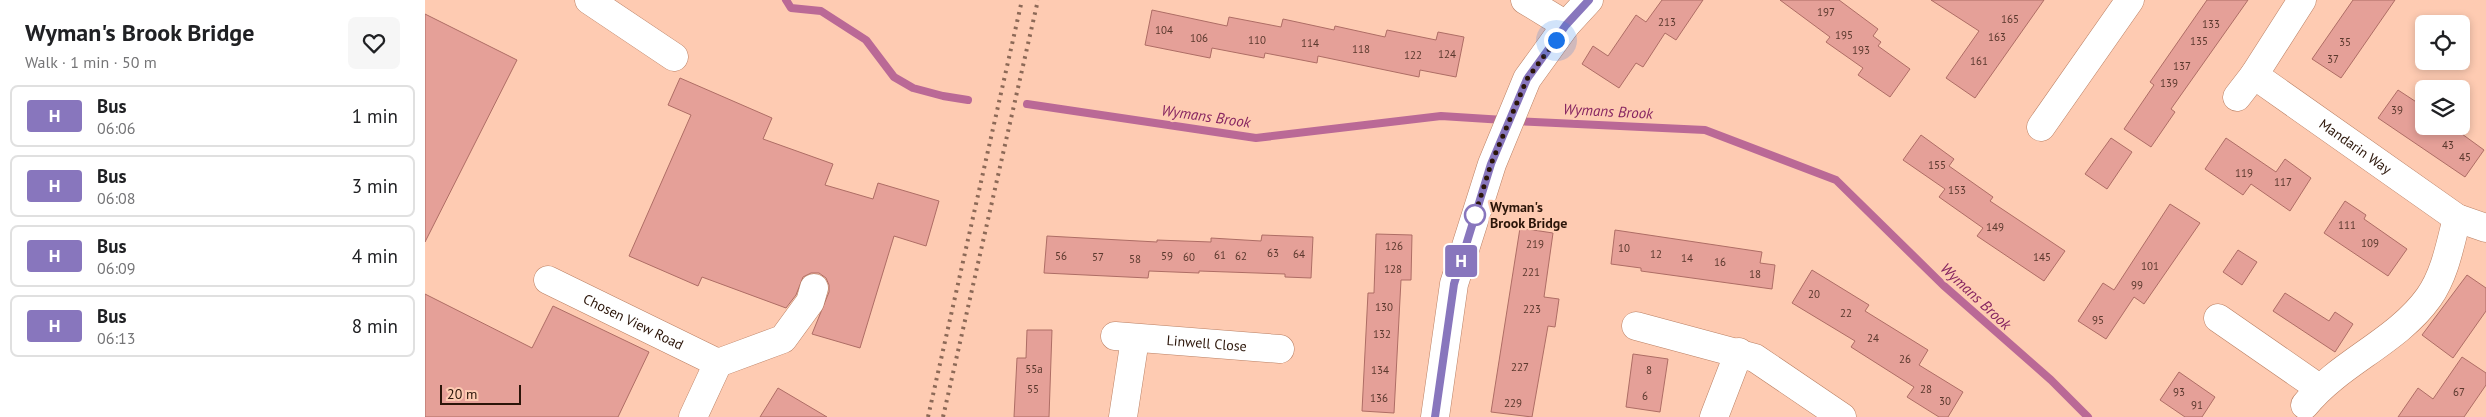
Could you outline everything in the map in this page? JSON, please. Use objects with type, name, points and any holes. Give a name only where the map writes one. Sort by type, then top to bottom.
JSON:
[{"type":"street","points":[[589,0],[674,57]]},
{"type":"street","points":[[1525,0],[1566,25]]},
{"type":"street","points":[[1435,417],[1454,284],[1491,164],[1527,79],[1566,25],[1589,0]]},
{"type":"street","points":[[2041,127],[2130,0]]},
{"type":"street","points":[[2237,97],[2254,75],[2301,0]]},
{"type":"street","name":"Mandarin Way","points":[[2254,75],[2457,218],[2486,228]]},
{"type":"street","points":[[2218,318],[2312,396],[2417,311],[2440,277],[2457,218]]},
{"type":"street","name":"Chosen View Road","points":[[548,280],[718,363]]},
{"type":"street","points":[[693,417],[718,363],[783,338],[810,302],[814,288]]},
{"type":"street","points":[[1636,326],[1739,352],[1755,358],[1842,417]]},
{"type":"street","name":"Linwell Close","points":[[1123,417],[1125,337],[1279,349]]},
{"type":"street","points":[[1714,417],[1739,352]]},
{"type":"building","points":[[1662,0],[1703,0],[1676,40],[1665,33],[1643,67],[1636,63],[1619,88],[1582,64],[1593,46],[1608,56],[1636,15],[1646,22]]},
{"type":"building","points":[[1780,0],[1839,0],[1878,29],[1873,36],[1881,42],[1878,46],[1910,69],[1890,97],[1858,75],[1863,68],[1826,42],[1830,37]]},
{"type":"building","points":[[1931,0],[2044,0],[1975,98],[1946,78],[1979,31]]},
{"type":"building","points":[[2207,0],[2248,0],[2171,109],[2175,112],[2151,147],[2124,129],[2154,85],[2150,82]]},
{"type":"building","points":[[2353,0],[2395,0],[2341,78],[2312,59]]},
{"type":"building","points":[[1152,10],[1227,26],[1229,17],[1281,27],[1283,19],[1334,30],[1335,26],[1385,37],[1387,30],[1436,40],[1438,32],[1464,37],[1456,77],[1420,70],[1419,77],[1318,56],[1317,63],[1265,53],[1264,58],[1212,48],[1210,58],[1145,45]]},
{"type":"building","points":[[425,14],[517,60],[425,242]]},
{"type":"building","points":[[680,78],[772,118],[763,139],[833,164],[825,185],[873,199],[878,183],[939,201],[926,246],[894,236],[860,348],[812,334],[829,292],[826,278],[819,273],[811,273],[803,277],[796,295],[786,308],[702,277],[698,286],[629,256],[691,115],[668,105]]},
{"type":"building","points":[[2398,90],[2415,101],[2415,135],[2463,135],[2484,150],[2465,177],[2378,118]]},
{"type":"building","points":[[1921,135],[1954,159],[1949,166],[1993,197],[1990,201],[2065,251],[2044,281],[1977,236],[1983,228],[1939,197],[1945,189],[1903,160]]},
{"type":"building","points":[[2111,138],[2132,152],[2107,189],[2085,174]]},
{"type":"building","points":[[2226,138],[2276,172],[2285,159],[2311,178],[2290,211],[2251,184],[2243,195],[2205,169]]},
{"type":"building","points":[[2345,201],[2366,215],[2364,219],[2407,249],[2388,276],[2324,233]]},
{"type":"building","points":[[2170,204],[2200,223],[2144,304],[2134,297],[2106,339],[2078,321],[2103,283],[2114,290]]},
{"type":"building","points":[[1520,228],[1553,233],[1544,297],[1559,299],[1555,327],[1548,326],[1532,417],[1491,412]]},
{"type":"building","points":[[1615,230],[1762,252],[1760,263],[1775,265],[1772,289],[1641,271],[1641,268],[1611,264]]},
{"type":"building","points":[[1376,234],[1412,235],[1411,280],[1401,280],[1394,413],[1362,411],[1368,293],[1374,293]]},
{"type":"building","points":[[1262,235],[1313,237],[1311,278],[1285,277],[1285,274],[1199,271],[1199,273],[1149,271],[1148,278],[1044,273],[1047,236],[1157,242],[1157,240],[1211,242],[1211,238],[1261,241]]},
{"type":"building","points":[[2238,250],[2257,262],[2242,285],[2223,272]]},
{"type":"building","points":[[1812,270],[1869,305],[1865,311],[1928,350],[1919,365],[1963,392],[1948,417],[1939,417],[1907,397],[1914,387],[1851,347],[1855,341],[1792,303]]},
{"type":"building","points":[[2467,275],[2486,288],[2486,311],[2453,358],[2422,335]]},
{"type":"building","points":[[2285,293],[2329,321],[2335,312],[2353,324],[2335,352],[2273,311]]},
{"type":"building","points":[[425,294],[532,348],[553,306],[649,352],[618,417],[425,417]]},
{"type":"building","points":[[1027,330],[1052,330],[1049,417],[1014,417],[1017,358],[1026,358]]},
{"type":"building","points":[[1633,354],[1668,359],[1660,412],[1626,407]]},
{"type":"building","points":[[2462,357],[2486,373],[2486,385],[2464,417],[2398,417],[2418,388],[2433,399]]},
{"type":"building","points":[[2179,372],[2215,397],[2202,417],[2185,417],[2160,400]]},
{"type":"building","points":[[778,388],[827,417],[760,417]]},
{"type":"waterway","name":"Wymans Brook","points":[[786,0],[791,8],[821,11],[866,40],[894,77],[913,88],[968,100]]},
{"type":"waterway","name":"Wymans Brook","points":[[1027,104],[1256,138],[1441,116],[1504,120]]},
{"type":"waterway","name":"Wymans Brook","points":[[1516,121],[1705,130],[1836,180],[1943,285],[2051,380],[2088,417]]},
{"type":"railway","points":[[928,417],[1022,0]]},
{"type":"railway","points":[[943,417],[1038,0]]},
{"type":"bus line","name":"H","points":[[1435,417],[1454,284],[1491,164],[1527,79],[1566,25],[1589,0]]},
{"type":"place","name":"Wyman's Brook Bridge","points":[[1475,215]]},
{"type":"route","points":[[1475,215],[1474,218],[1491,164],[1527,79],[1556,40]]}]
